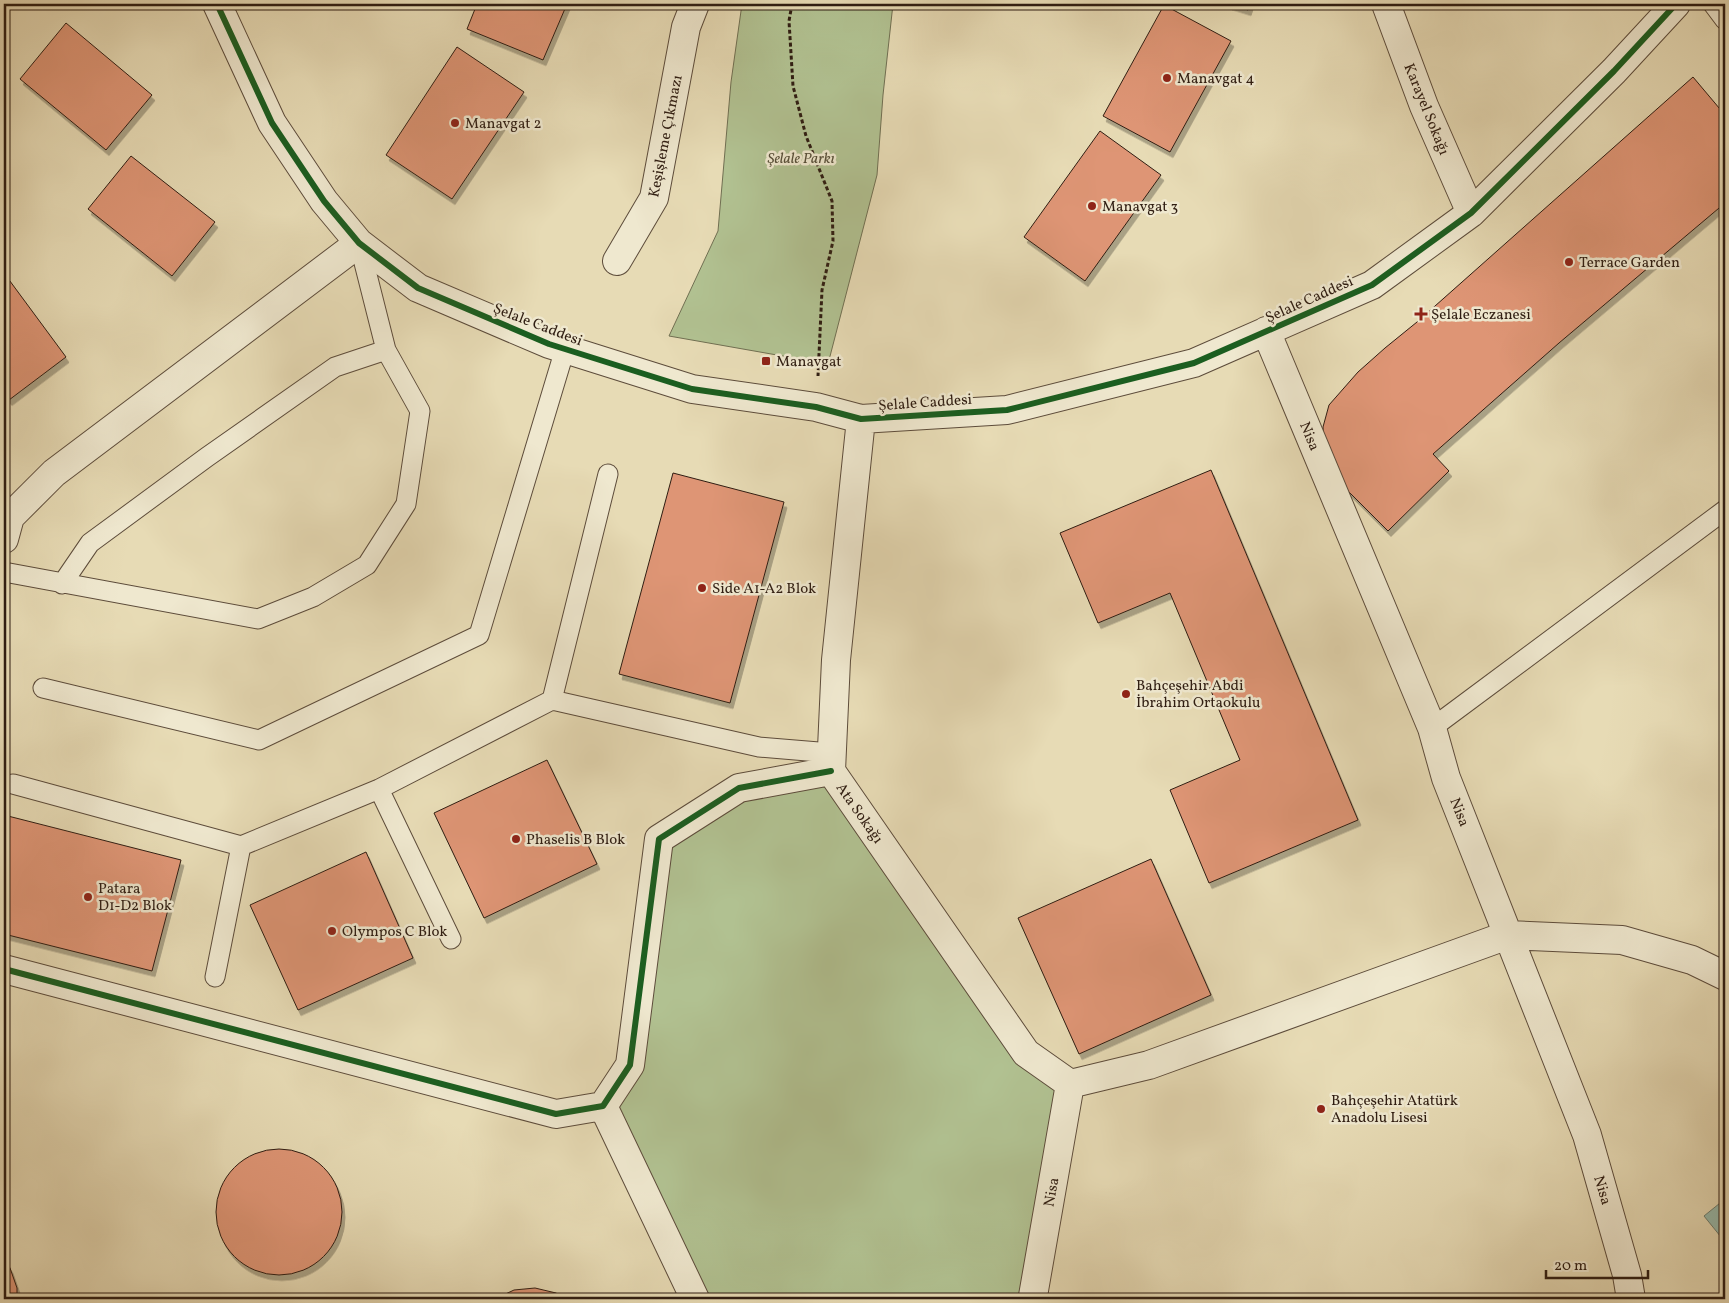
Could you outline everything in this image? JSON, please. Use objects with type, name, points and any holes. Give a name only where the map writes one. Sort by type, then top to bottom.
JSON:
[{"type":"street","name":"Şelale Caddesi","points":[[217,4],[272,123],[324,201],[359,243],[418,288],[549,344],[692,389],[816,407],[861,419],[1007,410],[1194,363],[1372,285],[1471,213],[1614,71],[1676,4]]},
{"type":"street","name":"Keşişleme Çıkmazı","points":[[617,262],[654,198],[686,27],[696,4]]},
{"type":"street","name":"Karayel Sokağı","points":[[1386,4],[1424,106],[1471,213]]},
{"type":"street","points":[[6,522],[54,473],[359,243]]},
{"type":"street","name":"Nisa","points":[[1266,331],[1432,728],[1446,778],[1587,1135],[1627,1275],[1631,1299]]},
{"type":"street","points":[[4,969],[556,1114],[603,1106],[630,1065],[659,839],[739,788],[831,762],[836,660],[861,419]]},
{"type":"street","name":"Ata Sokağı","points":[[831,762],[1026,1053],[1070,1084]]},
{"type":"street","points":[[1070,1084],[1149,1065],[1508,935],[1622,940],[1692,960],[1725,976]]},
{"type":"street","name":"Nisa","points":[[1030,1298],[1070,1084]]},
{"type":"street","points":[[603,1106],[695,1299]]},
{"type":"lane","points":[[1713,4],[1725,20]]},
{"type":"lane","points":[[4,572],[258,619],[313,597],[367,565],[406,504],[420,411],[386,350],[359,243]]},
{"type":"lane","points":[[42,688],[259,740],[479,635],[565,349]]},
{"type":"lane","points":[[62,584],[90,543],[207,457],[335,367],[386,350]]},
{"type":"lane","points":[[552,700],[608,474]]},
{"type":"lane","points":[[1432,728],[1725,510]]},
{"type":"lane","points":[[13,784],[241,846],[379,789],[552,700],[831,762]]},
{"type":"lane","points":[[379,789],[451,940]]},
{"type":"lane","points":[[215,977],[241,846]]},
{"type":"path","points":[[792,4],[789,21],[793,86],[806,136],[832,201],[833,241],[822,290],[816,407]]},
{"type":"green space","name":"Şelale Parkı","points":[[742,4],[893,4],[877,175],[828,364],[669,336],[718,231],[731,82]]},
{"type":"green space","points":[[831,771],[1026,1053],[1070,1084],[1024,1299],[695,1299],[603,1106],[630,1065],[659,839],[739,788]]},
{"type":"shaded area","points":[[1725,1199],[1725,1242],[1704,1216]]},
{"type":"building","points":[[477,4],[567,4],[543,60],[467,29]]},
{"type":"building","points":[[1229,4],[1250,4],[1248,10]]},
{"type":"building","name":"Manavgat 4","points":[[1164,5],[1231,41],[1170,152],[1103,116]]},
{"type":"building","points":[[66,23],[152,95],[106,150],[20,79]]},
{"type":"building","name":"Manavgat 2","points":[[457,47],[524,92],[452,199],[386,155]]},
{"type":"building","name":"Terrace Garden","points":[[1693,77],[1725,115],[1725,203],[1559,343],[1433,454],[1449,471],[1388,531],[1342,485],[1324,447],[1323,427],[1329,405],[1358,372]]},
{"type":"building","name":"Manavgat 3","points":[[1100,131],[1161,175],[1085,281],[1024,237]]},
{"type":"building","points":[[131,156],[215,222],[172,276],[88,209]]},
{"type":"building","points":[[4,273],[66,357],[9,400],[4,394]]},
{"type":"building","points":[[1211,470],[1358,820],[1209,883],[1170,790],[1240,760],[1170,593],[1098,623],[1060,533]]},
{"type":"building","name":"Side A1-A2 Blok","points":[[673,473],[784,502],[730,703],[619,674]]},
{"type":"building","name":"Phaselis B Blok","points":[[547,760],[597,864],[484,918],[434,813]]},
{"type":"building","name":"Patara D1-D2 Blok","points":[[4,815],[181,860],[152,971],[4,934]]},
{"type":"building","name":"Olympos C Blok","points":[[366,852],[413,958],[298,1010],[250,905]]},
{"type":"building","points":[[1151,859],[1211,995],[1079,1054],[1018,918]]},
{"type":"building","points":[[279,1149],[303,1154],[323,1168],[337,1188],[342,1212],[337,1236],[323,1256],[303,1270],[279,1275],[255,1270],[235,1256],[221,1236],[216,1212],[221,1188],[235,1168],[255,1154]]},
{"type":"building","points":[[4,1259],[10,1268],[17,1288],[17,1299],[4,1299]]},
{"type":"building","points":[[535,1288],[556,1293],[566,1299],[495,1299],[514,1290]]},
{"type":"cycle path","points":[[217,4],[272,123],[324,201],[359,243],[418,288],[549,344],[692,389],[816,407],[861,419],[1007,410],[1194,363],[1372,285],[1471,213],[1614,71],[1676,4]]},
{"type":"cycle path","points":[[4,969],[556,1114],[603,1106],[630,1065],[659,839],[739,788],[831,771]]},
{"type":"place","name":"Manavgat 4","points":[[1167,78]]},
{"type":"place","name":"Manavgat 2","points":[[455,123]]},
{"type":"place","name":"Manavgat 3","points":[[1092,206]]},
{"type":"place","name":"Terrace Garden","points":[[1569,262]]},
{"type":"place","name":"Şelale Eczanesi","points":[[1421,314]]},
{"type":"place","name":"Manavgat","points":[[766,361]]},
{"type":"place","name":"Side A1-A2 Blok","points":[[702,588]]},
{"type":"place","name":"Bahçeşehir Abdi İbrahim Ortaokulu","points":[[1126,694]]},
{"type":"place","name":"Phaselis B Blok","points":[[516,839]]},
{"type":"place","name":"Patara D1-D2 Blok","points":[[88,897]]},
{"type":"place","name":"Olympos C Blok","points":[[332,931]]},
{"type":"place","name":"Bahçeşehir Atatürk Anadolu Lisesi","points":[[1321,1109]]}]
